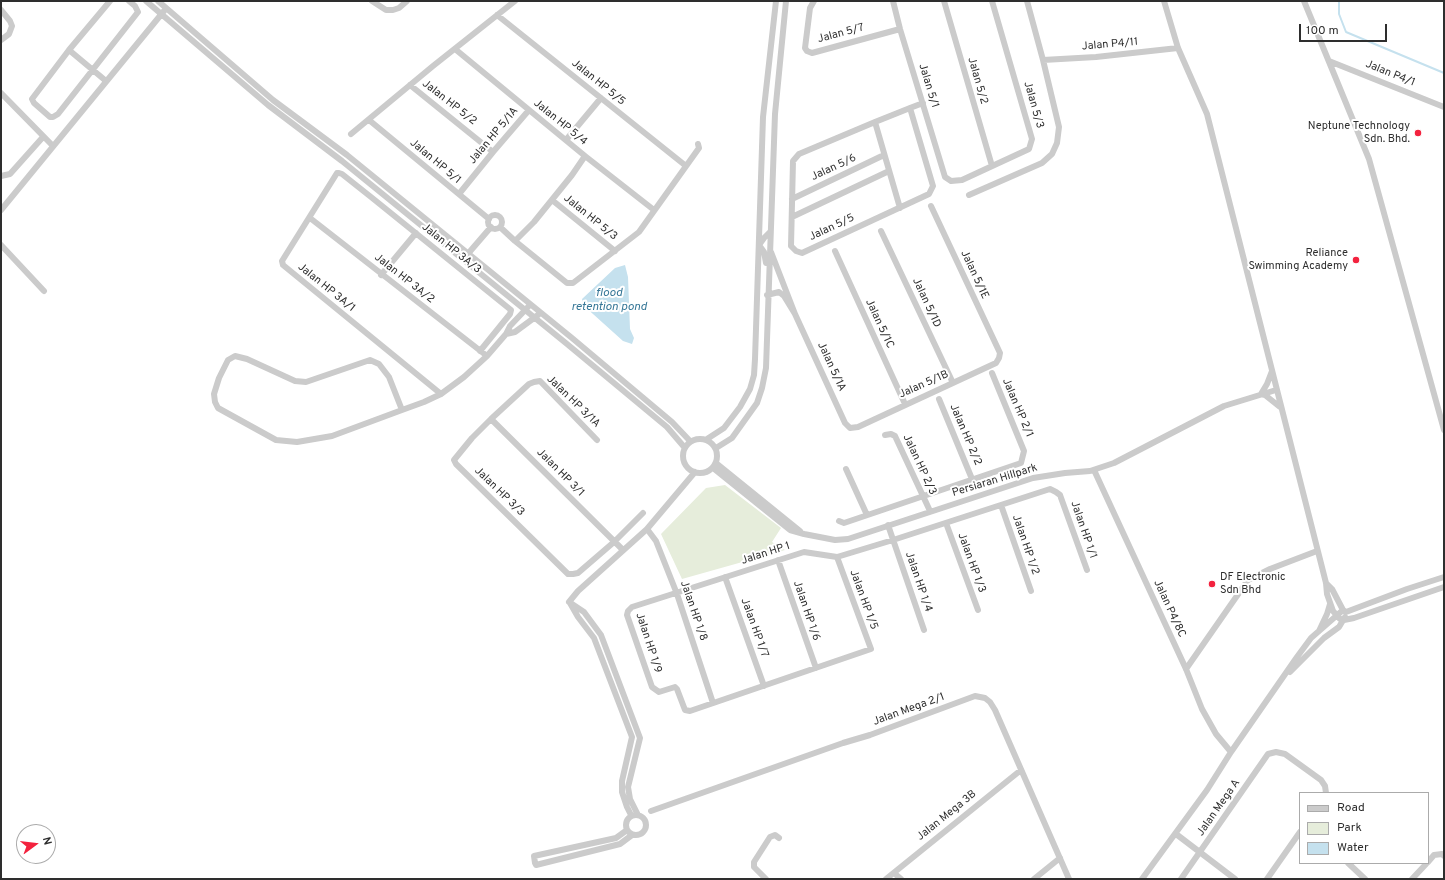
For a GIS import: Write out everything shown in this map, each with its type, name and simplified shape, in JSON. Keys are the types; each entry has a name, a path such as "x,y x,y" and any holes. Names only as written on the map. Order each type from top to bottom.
{"street":[{"path":"110,1 69,50 32,99 34,103 50,117 53,118 58,114 138,12 135,6 129,1"},
{"path":"146,1 268,105 342,161 536,318 667,427 685,448"},
{"path":"158,1 273,100 347,155 541,312 672,422 690,441"},
{"path":"372,1 386,10 399,8 407,1"},
{"path":"351,134 515,1"},
{"path":"707,439 724,428 740,407 750,389 754,375 762,117 776,1"},
{"path":"716,448 732,438 757,403 766,368 774,114 786,1"},
{"name":"Jalan 5/7","path":"814,1 810,8 805,48 807,51 812,53 900,29"},
{"name":"Jalan 5/1","path":"894,1 900,29 945,177"},
{"name":"Jalan 5/2","path":"944,1 992,166"},
{"name":"Jalan 5/3","path":"945,177 951,181 962,180 1029,149 1032,139 992,1"},
{"path":"969,195 1042,163 1052,154 1057,143 1059,128 1027,1"},
{"path":"1164,1 1178,48 1207,114 1330,603 1337,617 1344,620 1354,618 1444,587"},
{"path":"1304,1 1368,159 1444,430"},
{"path":"1,210 166,8"},
{"path":"1,10 12,26 9,34 1,40"},
{"name":"Jalan HP 5/5","path":"497,15 686,166"},
{"name":"Jalan P4/11","path":"1043,60 1096,57 1178,48"},
{"name":"Jalan HP 5/4","path":"455,49 585,156 654,210"},
{"path":"69,50 106,81"},
{"name":"Jalan P4/1","path":"1329,61 1444,107"},
{"name":"Jalan HP 5/2","path":"410,85 493,152"},
{"path":"1,93 53,146"},
{"path":"566,140 601,98"},
{"name":"Jalan 5/5","path":"910,108 934,186 929,194 802,252 796,251 791,246 793,161 799,154 875,122 910,108 923,103"},
{"name":"Jalan HP 5/1A","path":"459,194 529,110"},
{"path":"762,117 774,114"},
{"name":"Jalan HP 5/1","path":"369,120 489,218"},
{"path":"875,122 900,208"},
{"path":"1,176 10,174 43,136"},
{"path":"500,227 515,242 567,283 573,283 639,232 699,148 698,144"},
{"path":"515,242 552,200 585,156"},
{"name":"Jalan 5/6","path":"792,199 884,156"},
{"path":"792,217 889,171"},
{"name":"Jalan HP 3A/1","path":"337,174 282,261 283,265 441,394"},
{"name":"Jalan HP 3A/3","path":"337,174 342,174 511,310 510,314 480,351"},
{"name":"Jalan HP 5/3","path":"552,200 615,251"},
{"name":"Jalan 5/1E","path":"931,206 1000,353"},
{"path":"491,227 489,224 489,218 493,215 499,216 502,222 500,227"},
{"name":"Jalan HP 3A/2","path":"310,218 381,275 487,356"},
{"path":"464,259 491,227"},
{"path":"491,227 500,227"},
{"name":"Jalan 5/1D","path":"881,231 952,383"},
{"path":"759,245 770,232"},
{"path":"381,275 416,233"},
{"path":"1,245 44,291"},
{"path":"759,245 764,252 768,283"},
{"path":"769,247 795,314"},
{"name":"Jalan 5/1C","path":"835,252 905,404"},
{"path":"768,295 779,292 784,296 795,314"},
{"path":"402,410 389,377 379,364 370,360 306,382 295,381 247,359 235,356 228,360 219,378 214,394 215,402 218,408 276,440 297,442 332,436 402,410 441,394 464,377 487,356 506,334 510,326 530,304"},
{"path":"506,334 515,332 536,318 541,312"},
{"name":"Jalan 5/1A","path":"795,314 846,423 850,428"},
{"name":"Jalan 5/1B","path":"850,428 858,427 996,363 1000,353"},
{"path":"1272,371 1261,394 1266,395 1280,407"},
{"name":"Jalan HP 2/1","path":"972,479 1021,463 1024,451 992,373"},
{"name":"Jalan HP 3/1A","path":"534,382 540,381 597,440"},
{"name":"Jalan HP 3/3","path":"534,382 529,384 491,419 454,460 456,464 568,574 578,573 614,542"},
{"name":"Persiaran Hillpark","path":"715,465 804,534 835,540 848,539 1033,478 1094,470 1114,463 1224,406 1276,390"},
{"name":"Jalan HP 2/2","path":"939,399 972,479"},
{"name":"Jalan HP 3/1","path":"491,419 623,550"},
{"name":"Jalan HP 2/3","path":"885,435 891,434 895,436 930,511"},
{"path":"697,438 707,439 716,448 718,458 715,465 705,473 694,472 686,465 683,459 685,448 690,441 697,438"},
{"path":"846,469 867,514"},
{"name":"Jalan P4/8C","path":"1094,470 1186,669 1202,709 1216,734 1231,752"},
{"path":"569,602 578,591 647,529 694,472"},
{"path":"839,521 844,523 972,479"},
{"name":"Jalan HP 1","path":"632,607 677,594 804,552 837,557 1050,489 1060,496"},
{"name":"Jalan HP 1/1","path":"1060,496 1086,570"},
{"name":"Jalan HP 1/2","path":"1001,505 1031,591"},
{"path":"614,542 642,513"},
{"name":"Jalan HP 1/3","path":"946,523 978,610"},
{"path":"888,525 894,540"},
{"name":"Jalan HP 1/8","path":"647,529 656,541 677,594 713,703"},
{"name":"Jalan HP 1/4","path":"894,540 924,630"},
{"path":"1186,669 1248,580 1270,569 1317,551"},
{"name":"Jalan HP 1/5","path":"816,668 870,649 837,557"},
{"name":"Jalan HP 1/6","path":"778,560 816,668"},
{"name":"Jalan HP 1/7","path":"725,577 764,686"},
{"path":"1142,879 1207,790 1231,752 1297,657 1318,632 1345,611 1444,577"},
{"path":"1281,680 1324,638 1339,627 1344,620 1345,611 1326,583"},
{"path":"569,602 584,612 601,635 640,738 628,787 630,799 638,815 646,822 645,828 641,834 635,835 629,832 625,824 628,817 631,815 638,815"},
{"path":"569,602 594,638 632,737 622,781 622,792 626,807 631,815"},
{"path":"1318,632 1327,614 1330,603"},
{"name":"Jalan HP 1/9","path":"632,607 628,611 627,616 652,687 659,692 675,687 685,710 690,711 713,703"},
{"path":"713,703 816,668"},
{"path":"615,692 620,690 620,684"},
{"name":"Jalan Mega 2/1","path":"651,811 706,793 975,696 985,698 990,702 1069,879"},
{"name":"Jalan Mega A","path":"1181,879 1268,754 1276,752 1285,754 1321,780 1325,786 1326,792"},
{"name":"Jalan Mega 3B","path":"886,879 1021,770"},
{"path":"629,832 620,844 536,865 535,863 534,856 616,838 629,832"},
{"path":"1267,879 1299,833"},
{"path":"1176,834 1234,879"},
{"path":"766,879 757,872 754,867 754,862 770,837 775,835 779,838"},
{"path":"1429,860 1434,855 1442,854 1444,856"},
{"path":"1034,879 1060,858"},
{"path":"1349,864 1366,879"},
{"path":"1412,879 1425,864"},
{"path":"894,873 901,879"}],"green space":[{"path":"725,485 781,528 772,542 785,550 682,579 661,534 706,488"}],"water":[{"name":"flood retention pond","path":"625,265 628,277 630,329 634,338 632,344 623,341 583,305 582,299 615,268"}],"waterway":[{"path":"1339,1 1339,14 1346,32 1444,73"}],"place":[{"name":"Neptune Technology Sdn. Bhd.","path":"1418,133"},
{"name":"Reliance Swimming Academy","path":"1356,260"},
{"name":"DF Electronic Sdn Bhd","path":"1212,584"}]}
